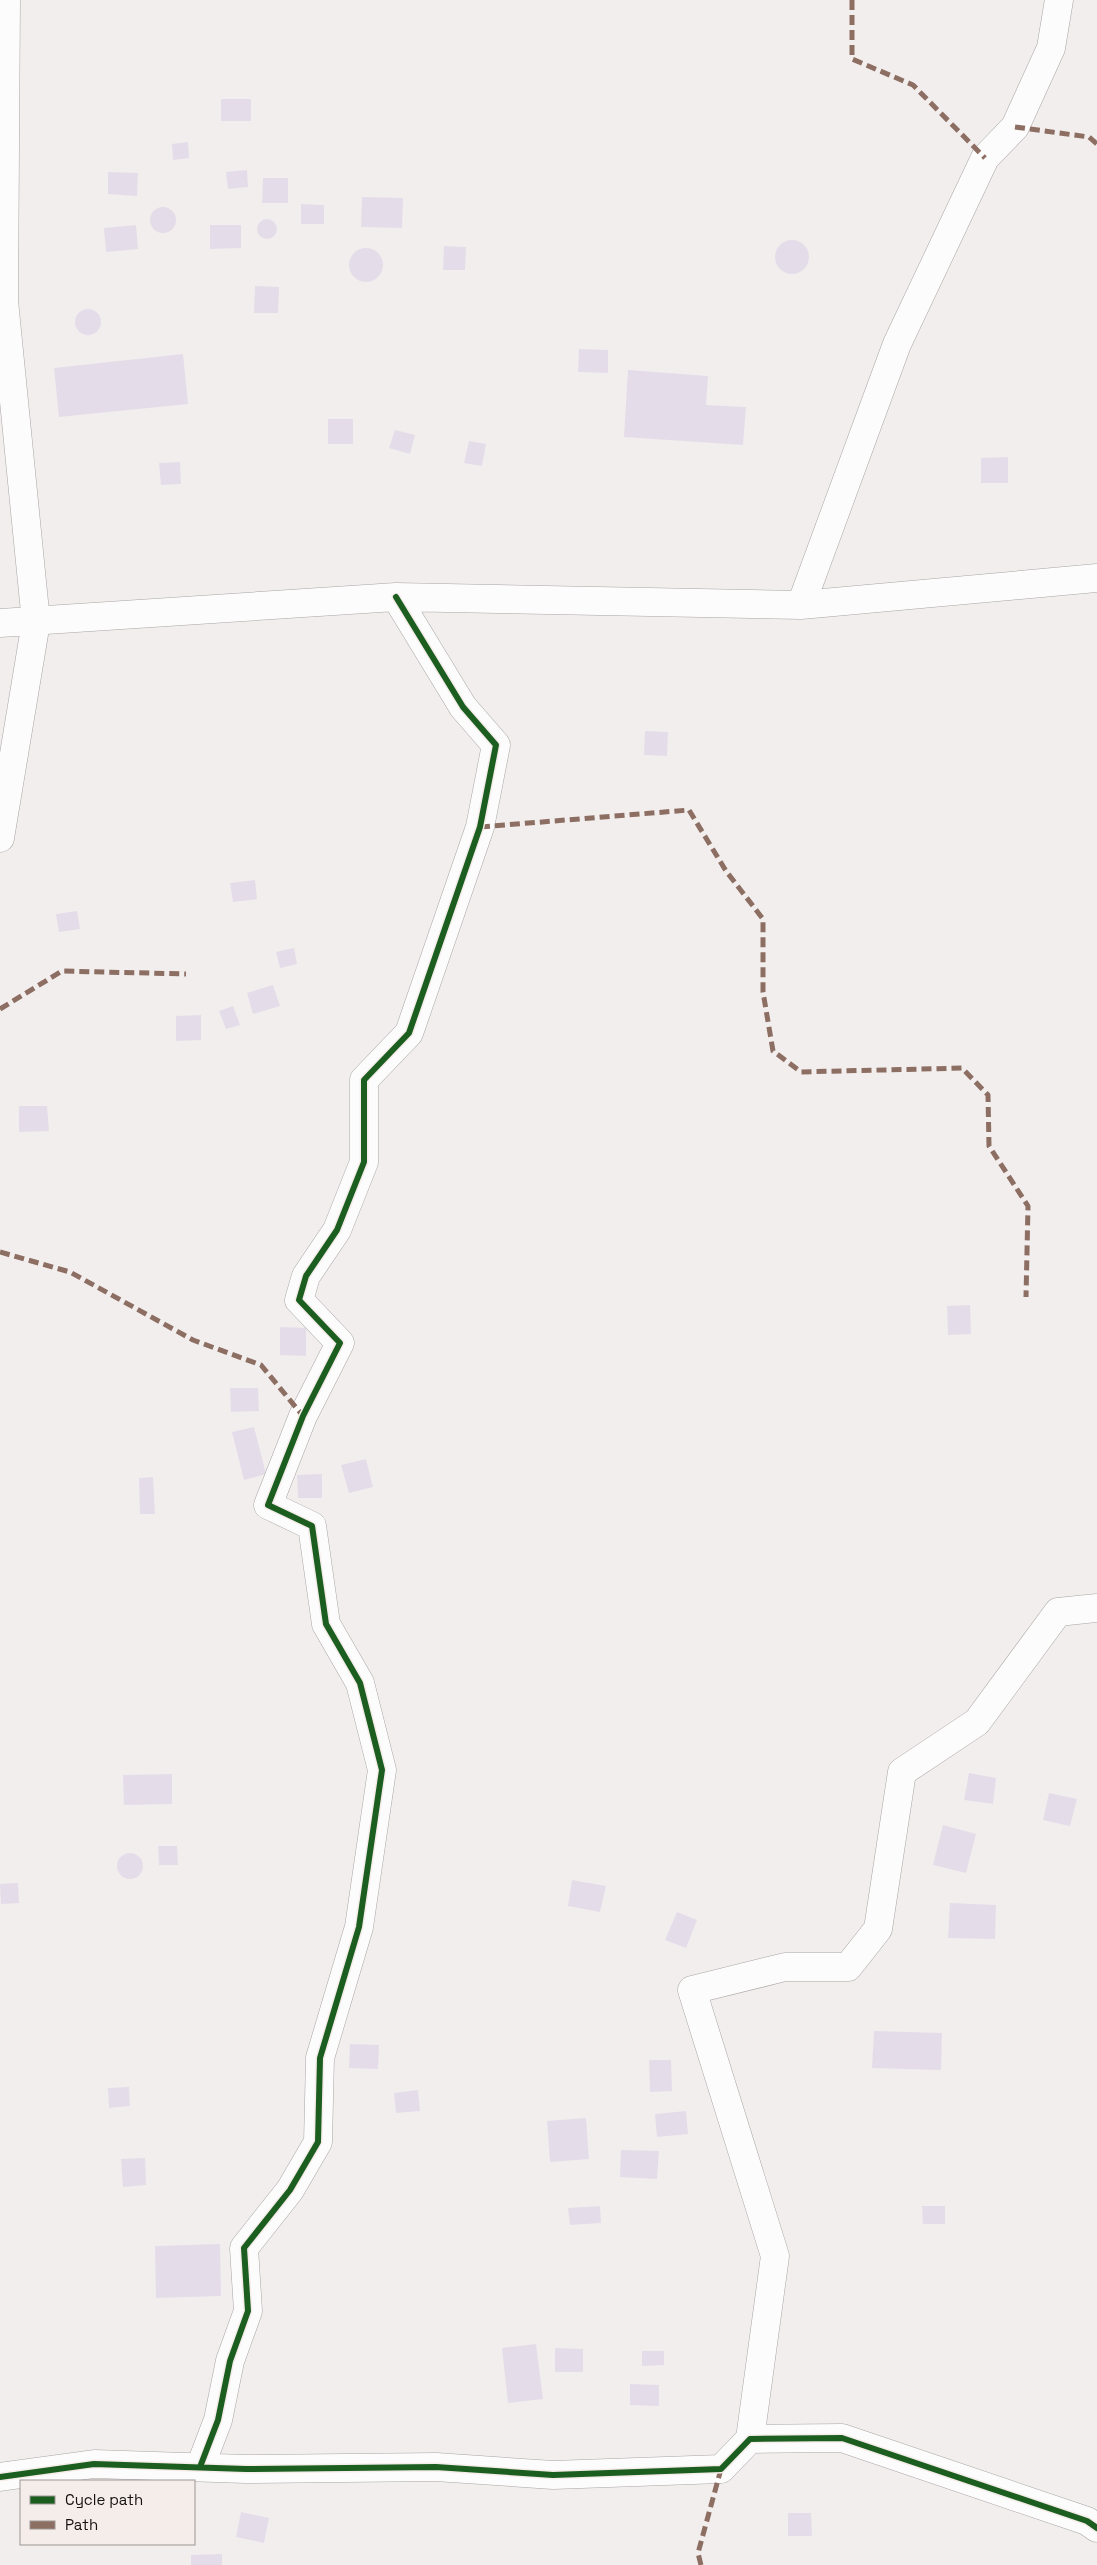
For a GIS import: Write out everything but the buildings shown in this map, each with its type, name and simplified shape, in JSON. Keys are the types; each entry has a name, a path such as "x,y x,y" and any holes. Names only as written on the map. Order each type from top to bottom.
{"street":[{"path":"0,838 36,622 4,301 6,0"},
{"path":"801,605 897,344 985,158 1015,128 1051,48 1059,0"},
{"path":"0,623 396,597 801,605 1097,578"},
{"path":"200,2467 218,2420 230,2361 248,2311 244,2248 290,2190 318,2142 320,2058 359,1927 382,1770 360,1683 326,1624 312,1526 268,1504 303,1416 340,1343 299,1300 306,1276 337,1230 364,1162 364,1080 409,1033 480,827 496,745 463,707 396,597"},
{"path":"0,2477 94,2464 200,2467 436,2467 552,2475 721,2468 750,2439 775,2256 692,1990 785,1967 848,1967 878,1929 902,1772 977,1722 1058,1612 1097,1608"},
{"path":"750,2439 842,2438 1087,2521 1097,2528"}],"marked path":[{"path":"852,0 852,59 913,85 985,158"},
{"path":"1015,127 1089,137 1097,144"},
{"path":"480,827 689,810 726,871 763,919 763,992 773,1051 801,1072 962,1068 988,1095 989,1146 1028,1206 1026,1297"},
{"path":"0,1009 62,971 186,974"},
{"path":"0,1252 70,1272 193,1340 261,1365 303,1416"},
{"path":"701,2565 698,2553 721,2469"}],"cycle path":[{"path":"200,2467 218,2420 230,2361 248,2311 244,2248 290,2190 318,2142 320,2058 359,1927 382,1770 360,1683 326,1624 312,1526 268,1505 303,1416 340,1343 299,1300 306,1276 337,1230 364,1162 364,1080 409,1033 480,827 496,745 463,707 396,597"},
{"path":"0,2477 94,2464 246,2469 436,2467 553,2475 721,2469 750,2439 842,2438 1087,2521 1097,2528"}]}
